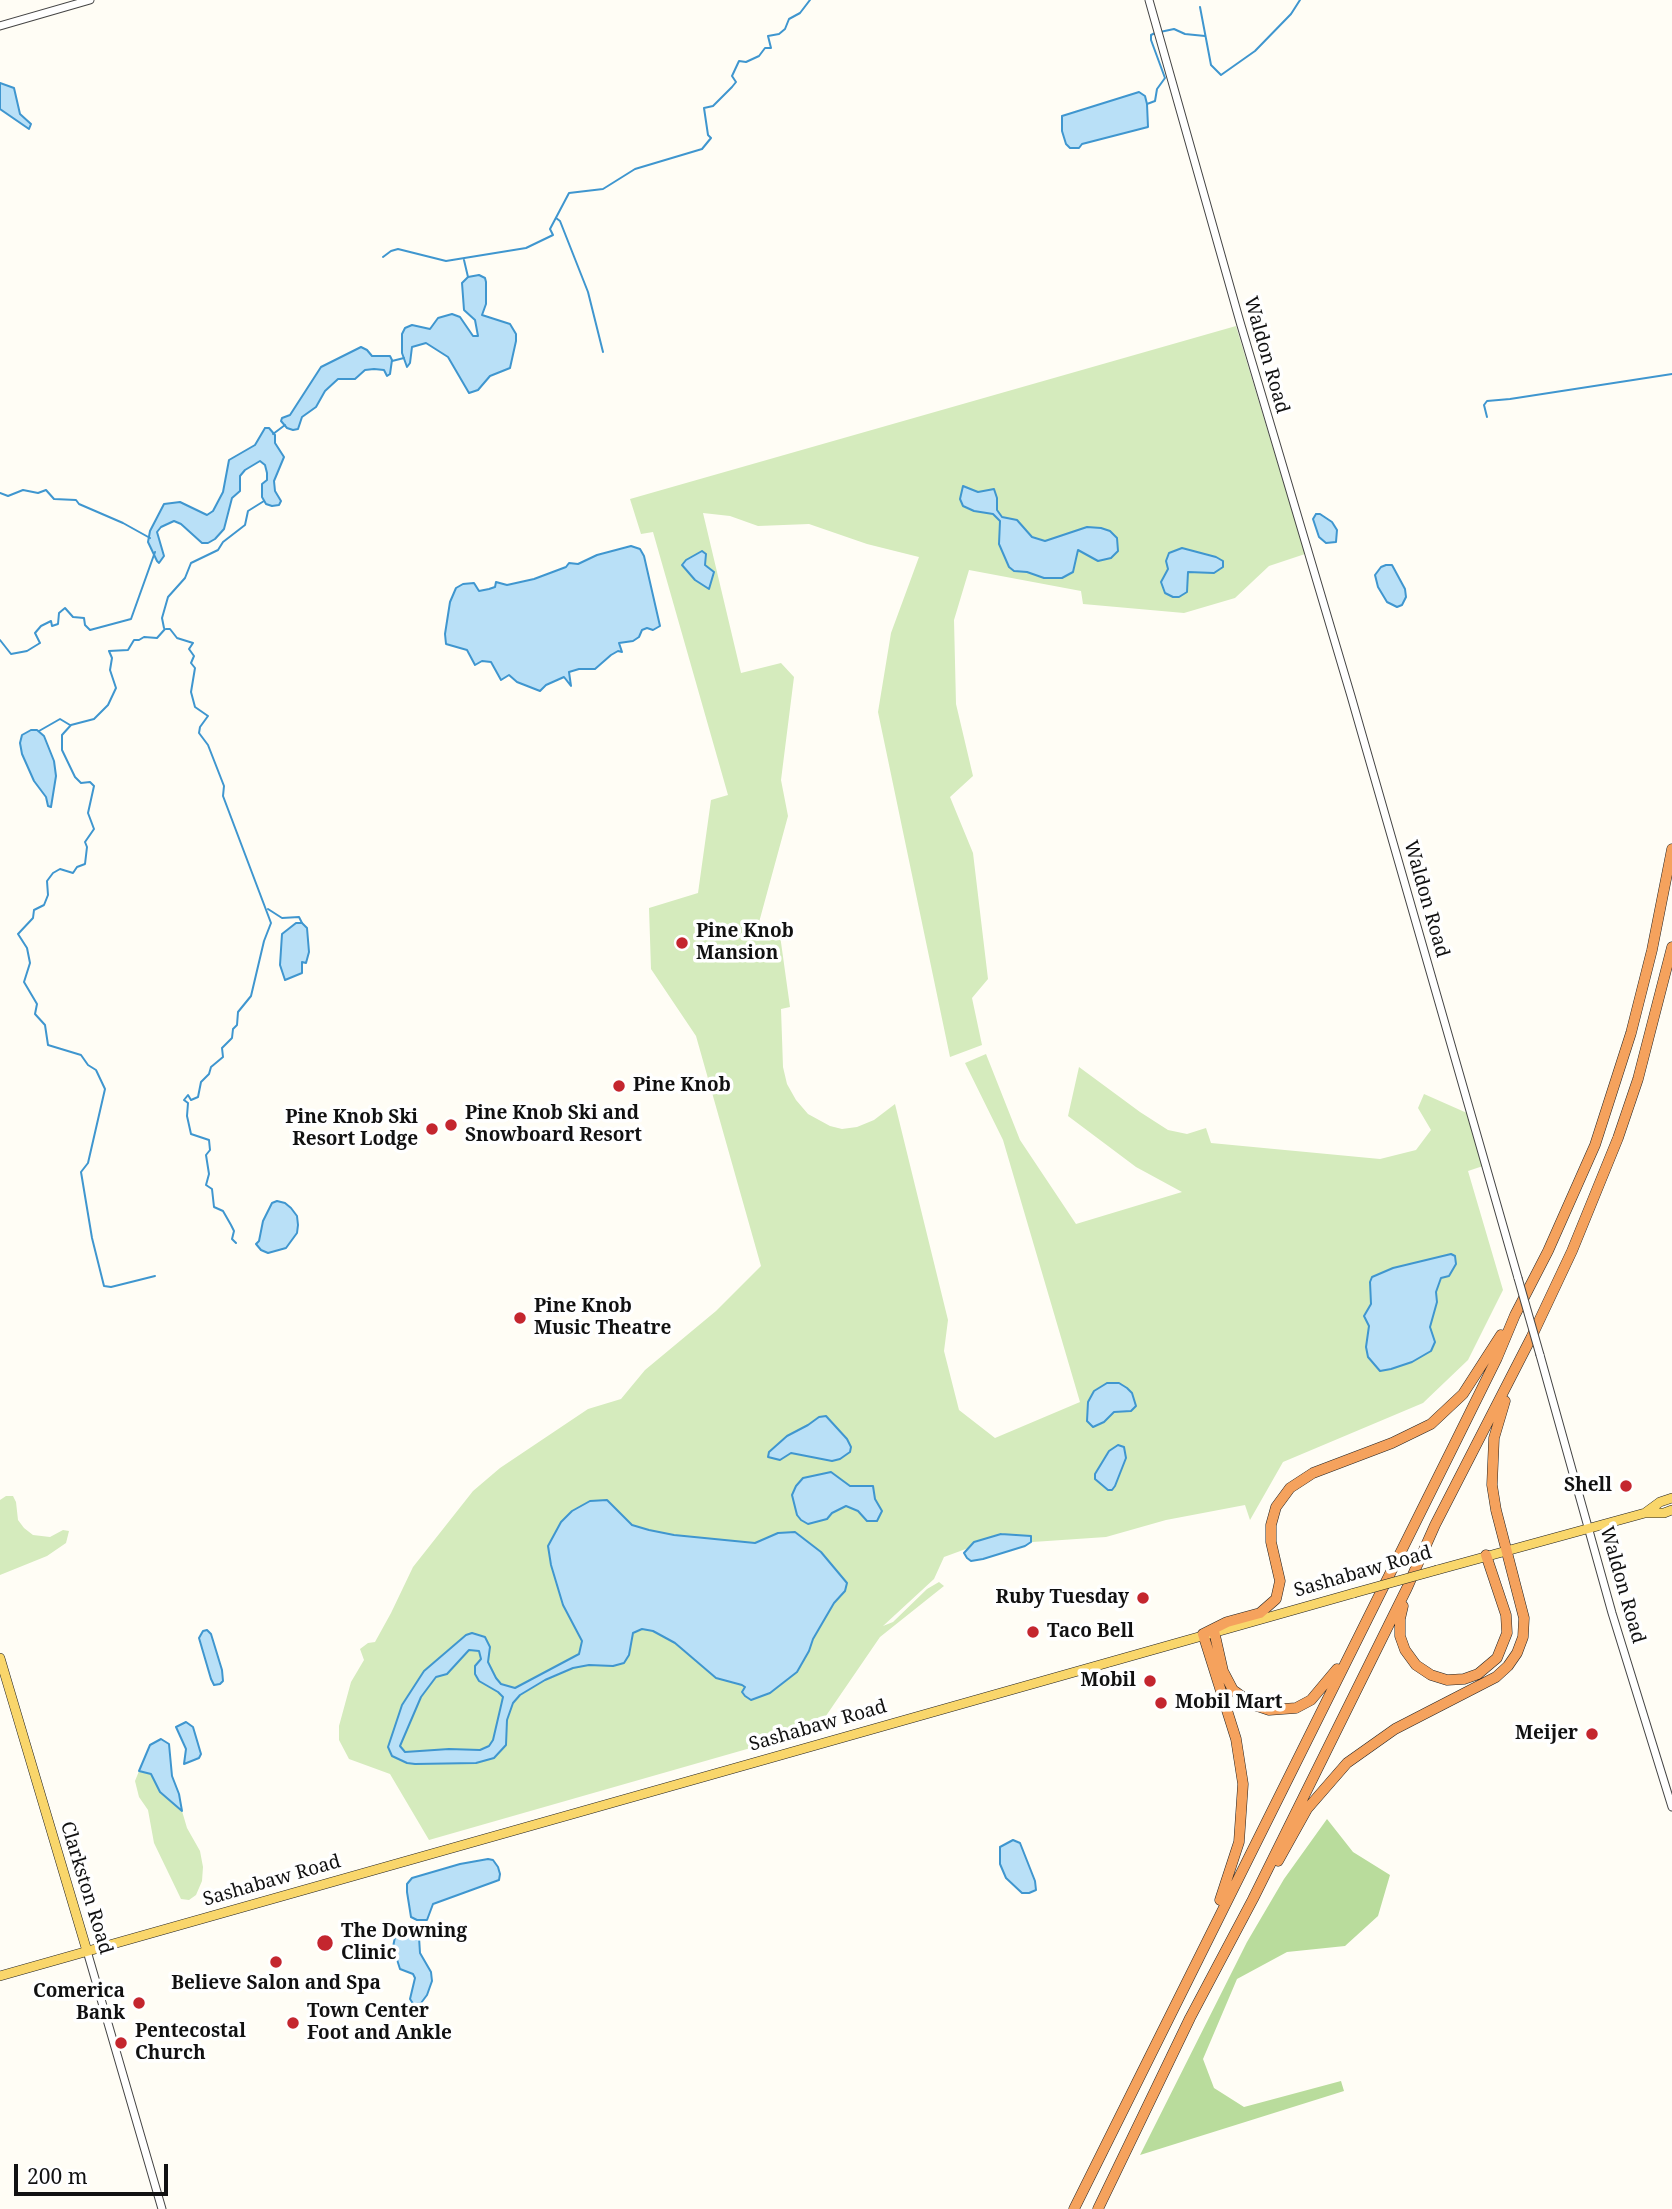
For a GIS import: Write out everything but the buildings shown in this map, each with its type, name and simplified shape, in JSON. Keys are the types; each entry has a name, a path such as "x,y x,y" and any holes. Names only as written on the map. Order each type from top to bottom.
{"highway":[{"path":"1074,2209 1548,1251 1608,1108 1642,993 1672,849"},
{"path":"1253,1899 1307,1810 1347,1763 1388,1733 1496,1677 1513,1660 1523,1637 1524,1618 1493,1498 1494,1438 1508,1393 1587,1218 1618,1138 1650,1039 1672,947"},
{"path":"1196,1959 1235,1858 1243,1804 1236,1739 1203,1634 1227,1622 1261,1613 1269,1608 1276,1598 1280,1581 1271,1542 1271,1525 1276,1507 1290,1488 1309,1474 1405,1437 1437,1419 1475,1378 1515,1315"},
{"path":"1098,2209 1190,2018 1253,1899 1407,1588 1440,1515 1528,1345"},
{"path":"1407,1588 1399,1627 1409,1658 1422,1671 1439,1678 1455,1680 1478,1674 1497,1658 1507,1633 1506,1615 1486,1555"},
{"path":"1214,1632 1223,1671 1233,1690 1254,1705 1269,1710 1296,1708 1311,1700 1353,1646"}],"main road":[{"name":"Sashabaw Road","path":"1645,1513 1660,1502 1672,1498"},
{"name":"Sashabaw Road","path":"0,1976 1486,1555 1645,1513 1672,1510"},
{"name":"Clarkston Road","path":"0,1658 87,1951"}],"street":[{"path":"0,26 90,0"},
{"name":"Waldon Road","path":"1149,0 1589,1529 1672,1807"},
{"name":"Clarkston Road","path":"87,1951 162,2209"}],"green space":[{"path":"1236,326 1305,554 1269,566 1235,598 1184,613 1083,604 1081,591 969,570 954,620 956,704 973,776 950,797 973,853 988,979 972,998 982,1045 950,1057 878,712 891,633 919,557 867,544 809,524 758,526 730,516 703,513 741,673 781,663 794,677 781,780 788,816 758,926 779,928 790,1007 781,1009 783,1067 787,1084 796,1100 808,1114 830,1126 842,1129 857,1127 874,1120 895,1104 948,1320 944,1351 959,1410 995,1438 1080,1402 1003,1140 965,1063 986,1054 1020,1140 1076,1224 1182,1192 1136,1167 1068,1116 1079,1067 1168,1130 1187,1134 1206,1128 1211,1143 1380,1159 1416,1150 1431,1130 1418,1108 1424,1094 1467,1113 1483,1166 1468,1171 1503,1290 1468,1360 1423,1403 1283,1462 1250,1520 1245,1505 1166,1520 1106,1537 974,1546 944,1557 934,1579 883,1626 893,1622 927,1589 939,1582 944,1586 880,1637 817,1729 429,1840 390,1774 349,1759 339,1740 339,1726 351,1682 364,1660 360,1649 375,1642 413,1567 473,1491 500,1468 588,1409 621,1399 645,1370 716,1311 761,1266 696,1036 651,969 649,908 698,893 711,800 728,795 653,532 641,534 630,499"},
{"path":"13,1496 18,1520 33,1535 50,1537 63,1530 69,1531 66,1543 47,1556 0,1575 0,1500"},
{"path":"139,1771 151,1774 160,1792 182,1811 187,1828 200,1851 202,1881 196,1895 189,1900 181,1899 154,1843 148,1810 139,1797 135,1781"},
{"path":"1327,1819 1353,1852 1390,1875 1378,1916 1345,1946 1287,1952 1237,1979 1203,2059 1214,2088 1244,2107 1341,2081 1344,2091 1140,2155 1247,1942 1284,1879"}],"water":[{"path":"0,83 14,88 20,114 31,124 29,129 0,109"},
{"path":"1139,92 1145,96 1148,127 1082,144 1079,148 1070,148 1066,144 1062,131 1062,116"},
{"path":"479,275 485,278 486,282 486,304 482,315 510,324 516,334 516,341 510,368 490,376 478,390 469,393 448,357 426,343 412,347 407,367 402,353 402,334 405,328 412,325 430,329 438,318 452,314 460,317 473,336 478,336 475,320 464,310 462,283 468,277"},
{"path":"361,347 372,356 390,356 390,374 387,376 384,370 374,369 365,370 355,379 338,379 325,391 316,407 302,417 298,429 287,428 281,421 282,418 290,415 321,367"},
{"path":"265,428 269,428 275,435 275,443 284,457 274,481 275,491 281,501 279,505 266,504 262,497 262,484 267,480 267,473 265,465 260,461 240,476 240,491 232,498 224,529 215,539 202,543 174,521 161,527 157,532 164,556 159,563 148,542 150,531 164,504 180,502 207,515 213,511 223,492 229,460 255,445"},
{"path":"963,486 978,492 994,489 997,510 1002,517 1017,520 1032,537 1045,541 1087,527 1101,528 1110,531 1117,538 1118,551 1111,558 1098,561 1078,550 1073,572 1062,578 1044,578 1014,571 1009,567 999,544 1000,521 993,514 963,506 960,499"},
{"path":"1316,514 1332,522 1337,530 1336,542 1326,543 1319,537 1313,519"},
{"path":"631,546 640,549 644,556 660,626 653,630 642,630 639,637 633,641 619,643 622,652 611,655 595,669 569,672 571,686 564,677 546,685 540,691 517,682 509,675 501,680 491,662 482,661 475,665 467,650 446,644 450,602 456,588 463,584 474,583 479,591 495,587 496,582 507,585 534,579 566,567 569,563 578,564 597,555"},
{"path":"1182,548 1216,557 1223,561 1223,567 1214,573 1188,572 1187,592 1173,597 1165,593 1161,582 1168,569 1166,561 1169,553"},
{"path":"702,551 706,554 705,565 714,572 709,589 695,580 682,565"},
{"path":"1386,565 1392,565 1405,589 1406,597 1402,605 1397,607 1387,602 1378,587 1375,575"},
{"path":"37,730 44,736 54,761 56,776 51,807 34,781 22,754 22,735"},
{"path":"296,923 302,923 307,928 309,952 306,963 302,962 302,973 285,980 280,965 282,934"},
{"path":"272,1203 285,1203 297,1216 297,1233 286,1248 268,1253 256,1244 263,1221"},
{"path":"1451,1254 1455,1256 1456,1264 1449,1276 1441,1278 1436,1292 1437,1302 1430,1327 1435,1342 1431,1351 1412,1362 1380,1371 1368,1357 1366,1347 1369,1326 1364,1316 1371,1304 1372,1277 1393,1268"},
{"path":"1107,1383 1119,1383 1127,1388 1132,1393 1136,1406 1131,1411 1114,1412 1104,1422 1093,1427 1087,1421 1088,1402 1094,1391"},
{"path":"826,1416 847,1439 850,1452 832,1461 791,1453 780,1460 768,1457 769,1452 787,1436 819,1417"},
{"path":"1118,1445 1124,1447 1126,1458 1115,1486 1108,1490 1095,1479 1095,1474 1109,1451"},
{"path":"831,1472 850,1486 873,1486 875,1499 882,1511 877,1521 867,1521 858,1511 846,1506 832,1513 827,1519 808,1524 801,1520 792,1495 796,1486 803,1478"},
{"path":"607,1500 632,1525 674,1535 755,1543 778,1533 795,1532 821,1552 847,1583 845,1591 834,1603 797,1672 770,1693 751,1700 742,1692 745,1687 742,1685 716,1678 675,1643 653,1631 642,1629 633,1633 629,1655 624,1663 573,1668 520,1695 513,1703 507,1720 506,1745 494,1758 476,1763 415,1764 392,1756 388,1747 402,1705 424,1671 466,1635 472,1633 485,1637 490,1647 488,1662 496,1678 501,1684 515,1688 579,1654 582,1641 563,1605 548,1546 561,1522 572,1511 590,1501","holes":["469,1650 479,1651 481,1659 475,1666 475,1674 479,1681 503,1697 493,1740 489,1746 480,1750 405,1752 400,1746 421,1697 436,1677 447,1674"]},
{"path":"1001,1534 1031,1536 1031,1542 983,1559 971,1561 967,1558 964,1553 974,1542"},
{"path":"207,1630 211,1634 222,1670 223,1681 220,1684 214,1685 211,1679 199,1638 203,1631"},
{"path":"186,1722 193,1727 201,1754 199,1758 184,1764 186,1749 176,1727"},
{"path":"161,1739 169,1744 172,1776 182,1811 160,1792 151,1774 139,1771 150,1745"},
{"path":"1013,1840 1020,1843 1035,1881 1036,1890 1029,1893 1022,1893 1006,1878 1000,1864 1000,1847"},
{"path":"493,1860 498,1867 499,1880 433,1904 427,1920 411,1917 407,1884 412,1878"},
{"path":"402,1931 416,1932 420,1953 431,1972 432,1981 427,1995 421,2003 414,2005 410,1999 415,1978 413,1974 400,1969 393,1947 395,1937"}],"waterway":[{"path":"383,257 398,249 446,261 526,248 553,235 550,229 569,193 603,189 635,169 702,149 711,138 708,135 704,108 713,106 736,82 732,76 739,61 746,62 759,56 765,48 771,48 768,36 779,34 785,29 789,19 800,13 810,0"},
{"path":"1200,7 1211,65 1221,75 1255,51 1291,14 1300,0"},
{"path":"1160,32 1174,29 1185,34 1205,36"},
{"path":"1147,104 1155,101 1157,89 1165,78 1151,40 1151,35 1155,33"},
{"path":"556,218 560,221 588,292 603,352"},
{"path":"464,260 468,277"},
{"path":"392,361 404,358"},
{"path":"1487,417 1484,405 1487,401 1672,374"},
{"path":"273,434 285,425"},
{"path":"0,493 8,496 23,490 38,493 46,490 54,499 76,500 79,504 150,538"},
{"path":"164,628 162,618 168,597 185,578 191,563 218,550 223,542 245,525 248,511 264,501"},
{"path":"0,640 11,654 27,651 40,643 35,633 41,626 51,621 52,626 58,624 59,613 65,608 73,617 84,618 85,625 90,630 131,619 155,552"},
{"path":"155,1276 111,1287 104,1286 92,1238 81,1172 88,1163 105,1089 96,1070 88,1065 81,1055 48,1045 45,1025 35,1014 37,1004 24,982 30,963 27,948 18,934 33,918 34,910 44,905 48,895 47,881 53,873 60,869 73,873 77,867 85,864 85,842 94,829 88,813 94,786 90,782 81,783 75,777 62,750 62,735 71,725 94,719 108,705 116,688 110,670 112,658 109,651 128,650 134,640 144,637 157,638 165,629"},
{"path":"166,629 170,629 177,638 193,643 189,649 194,656 191,663 195,668 191,692 195,707 208,716 199,733 208,745 224,786 223,796 271,923 251,996 238,1012 232,1038 222,1048 223,1057 211,1067 209,1074 201,1082 198,1097 191,1100 188,1095 184,1100 188,1103 187,1116 191,1134 209,1140 210,1150 206,1155 209,1174 206,1185 212,1189 214,1207 223,1211 231,1225 234,1231 232,1239 236,1243"},
{"path":"39,731 60,719 70,725"},
{"path":"268,909 282,918 299,917 302,923"}],"place":[{"name":"Pine Knob Mansion","path":"682,943"},
{"name":"Pine Knob","path":"619,1086"},
{"name":"Pine Knob Ski and Snowboard Resort","path":"451,1125"},
{"name":"Pine Knob Ski Resort Lodge","path":"432,1129"},
{"name":"Pine Knob Music Theatre","path":"520,1318"},
{"name":"Shell","path":"1626,1486"},
{"name":"Ruby Tuesday","path":"1143,1598"},
{"name":"Taco Bell","path":"1033,1632"},
{"name":"Mobil","path":"1150,1681"},
{"name":"Mobil Mart","path":"1161,1703"},
{"name":"Meijer","path":"1592,1734"},
{"name":"The Downing Clinic","path":"325,1943"},
{"name":"Believe Salon and Spa","path":"276,1962"},
{"name":"Comerica Bank","path":"139,2003"},
{"name":"Town Center Foot and Ankle","path":"293,2023"},
{"name":"Pentecostal Church","path":"121,2043"}]}
